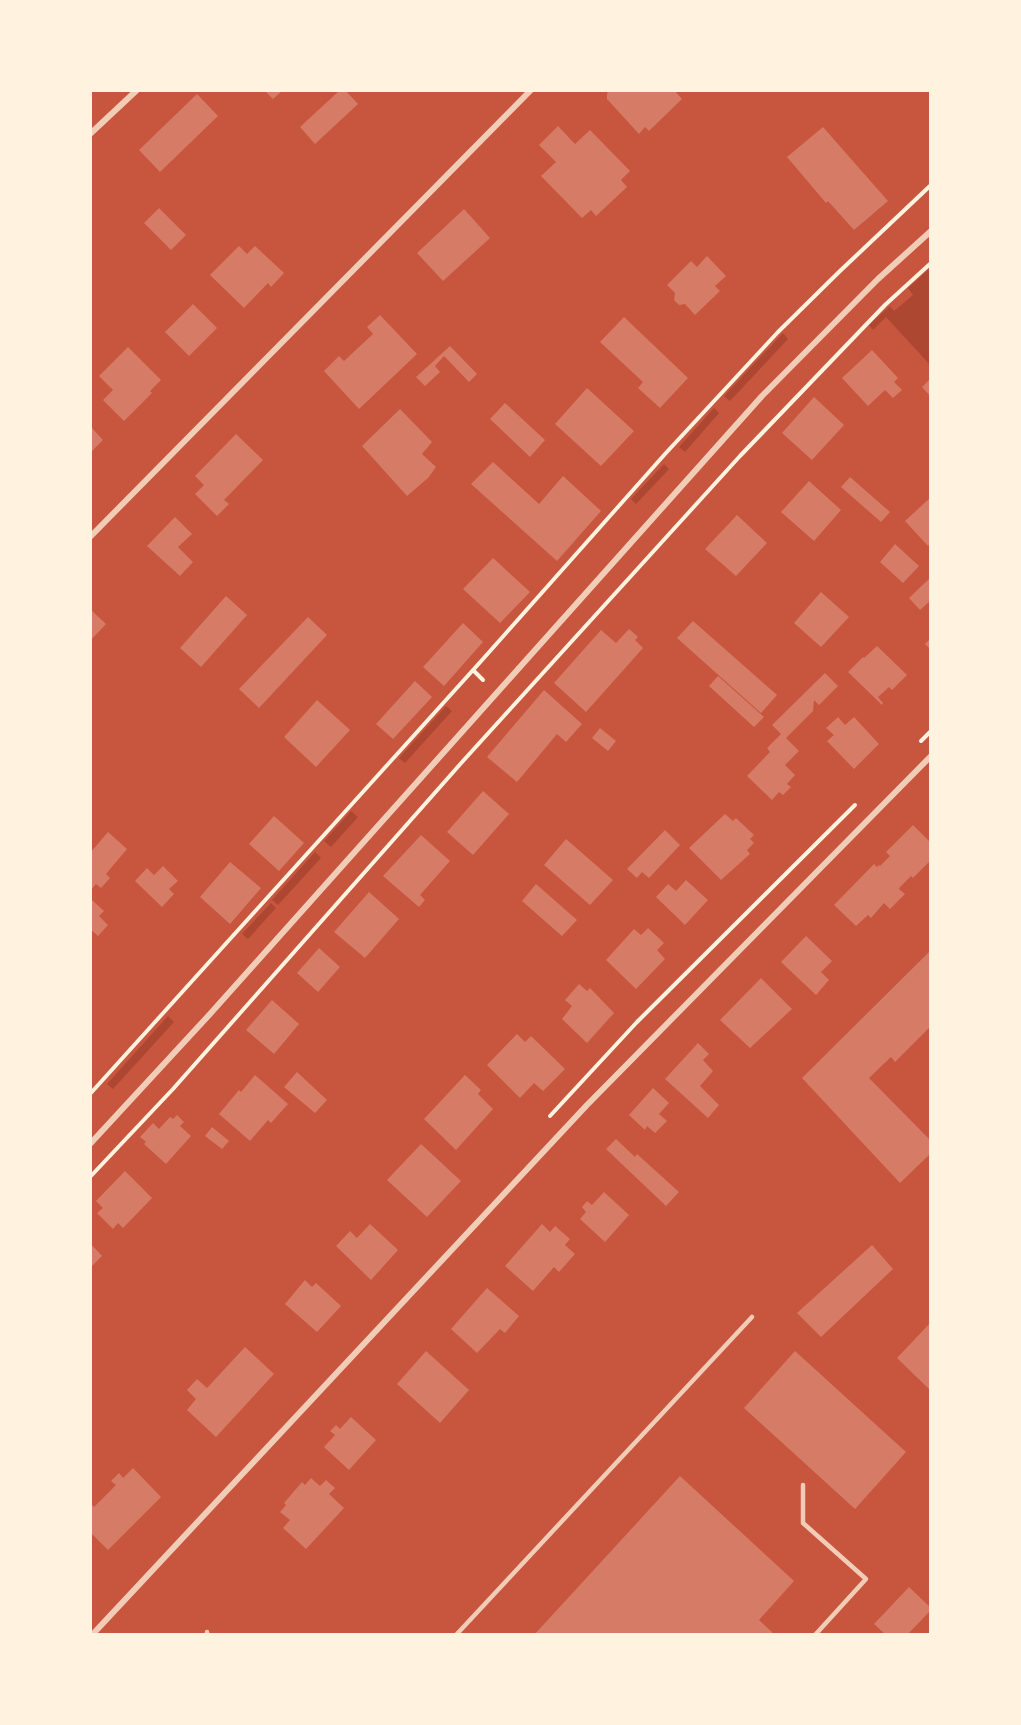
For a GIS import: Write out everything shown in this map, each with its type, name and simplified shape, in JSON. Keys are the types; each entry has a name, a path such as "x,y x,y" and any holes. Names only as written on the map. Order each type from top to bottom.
{"street":[{"path":"90,134 137,90"},
{"path":"90,537 531,90"},
{"path":"90,1144 210,1014 762,396 878,279 931,231"},
{"path":"92,1635 586,1105 931,756"}],"lane":[{"path":"456,1635 752,1317"},
{"path":"803,1485 803,1523 866,1579 815,1635"}],"path":[{"path":"90,1095 665,454 778,332 931,185"},
{"path":"90,1177 173,1089 462,761 740,456 885,305 931,263"},
{"path":"473,670 483,680"}],"shaded area":[{"path":"928,270 931,273 931,366 886,317 873,330 869,325 890,306 894,311 913,295 908,288"},
{"path":"783,333 788,339 730,401 724,396"},
{"path":"714,408 719,413 685,452 679,447"},
{"path":"664,464 669,469 636,504 631,499"},
{"path":"446,706 452,711 405,763 399,758"},
{"path":"351,811 358,817 331,847 324,841"},
{"path":"315,852 321,858 278,905 272,900"},
{"path":"271,903 276,908 248,939 242,934"},
{"path":"168,1016 174,1022 113,1089 107,1084"}],"building":[{"path":"264,90 283,90 273,99"},
{"path":"340,90 345,90 358,104 315,144 300,127"},
{"path":"611,90 674,90 682,99 649,131 645,127 639,134 607,99 607,93"},
{"path":"197,94 218,116 160,172 139,150"},
{"path":"558,126 575,144 590,130 630,171 621,180 627,187 596,216 591,210 582,218 541,176 556,162 539,145"},
{"path":"823,127 888,201 854,230 828,201 826,203 787,157"},
{"path":"159,208 186,235 171,250 144,223"},
{"path":"464,209 490,238 443,281 417,253"},
{"path":"239,246 247,254 255,246 284,273 271,287 268,283 244,308 210,275"},
{"path":"707,256 726,276 715,286 720,291 695,315 685,304 679,305 674,300 675,293 667,285 691,261 697,267"},
{"path":"193,304 217,328 189,356 165,332"},
{"path":"380,315 417,354 359,409 324,371 339,356 344,361 373,334 367,327"},
{"path":"624,317 688,378 660,408 638,388 643,382 600,342"},
{"path":"450,346 477,374 469,382 444,356 435,366 440,372 425,386 416,377"},
{"path":"128,347 161,380 150,391 152,393 124,421 103,400 113,390 99,376"},
{"path":"872,350 898,378 894,382 902,390 893,398 885,390 868,406 842,378"},
{"path":"931,378 931,397 922,387"},
{"path":"587,388 634,431 601,466 555,424"},
{"path":"814,397 844,425 812,460 782,433"},
{"path":"505,403 545,440 530,457 490,419"},
{"path":"400,409 432,442 422,454 436,467 428,478 407,496 362,446"},
{"path":"92,428 103,440 90,453 90,430"},
{"path":"236,434 263,460 224,500 229,504 217,516 195,494 204,485 195,476"},
{"path":"493,462 539,504 563,476 601,511 557,561 471,484"},
{"path":"850,477 890,512 881,522 841,487"},
{"path":"809,481 841,510 814,541 781,512"},
{"path":"931,497 931,543 928,546 905,521"},
{"path":"737,515 767,543 736,576 705,549"},
{"path":"175,517 192,534 178,547 193,562 180,576 147,546"},
{"path":"895,544 919,566 903,583 880,562"},
{"path":"493,558 530,592 500,623 463,589"},
{"path":"931,577 931,602 920,610 909,598"},
{"path":"821,592 849,617 821,647 794,623"},
{"path":"226,596 247,615 201,667 180,648"},
{"path":"90,609 106,624 90,641"},
{"path":"308,617 327,635 259,708 239,689"},
{"path":"693,621 777,695 761,713 677,638"},
{"path":"463,623 483,642 444,686 423,667"},
{"path":"629,629 638,637 635,640 643,648 586,712 554,683 601,630 616,643"},
{"path":"931,638 931,650 925,644"},
{"path":"877,646 907,675 892,690 889,687 878,697 882,705 848,672"},
{"path":"825,673 838,686 819,705 814,700 813,711 786,738 799,751 785,765 795,775 787,784 791,787 783,795 779,792 772,800 747,776 770,752 767,748 781,734 772,725"},
{"path":"718,676 764,717 754,727 709,686"},
{"path":"415,681 432,697 393,739 376,724"},
{"path":"544,690 582,724 566,742 557,734 517,782 487,757"},
{"path":"317,700 350,730 316,767 284,737"},
{"path":"838,717 845,725 854,717 879,744 854,769 827,741 834,735 826,728"},
{"path":"600,728 616,741 608,751 592,738"},
{"path":"483,791 509,814 473,855 447,832"},
{"path":"725,814 733,821 736,818 754,835 750,839 754,843 747,850 750,854 721,880 689,848"},
{"path":"274,816 304,843 279,871 249,844"},
{"path":"913,825 931,843 931,860 900,887 899,889 905,894 890,909 884,903 871,918 868,915 856,926 834,905 874,864 877,867 880,866 890,856 886,852"},
{"path":"665,830 680,845 649,878 642,872 637,878 627,869"},
{"path":"108,832 127,849 106,874 110,878 101,888 96,884 90,891 90,853"},
{"path":"421,835 450,861 420,895 425,900 419,907 383,876"},
{"path":"566,839 613,880 590,905 544,865"},
{"path":"230,862 261,888 230,924 200,897"},
{"path":"163,866 178,881 169,889 174,894 162,907 135,881 147,868 154,875"},
{"path":"686,880 708,900 685,925 656,897 668,884 676,891"},
{"path":"536,884 577,920 562,936 522,901"},
{"path":"369,892 399,919 365,958 334,932"},
{"path":"92,900 104,911 99,916 108,925 98,936 90,929"},
{"path":"648,928 664,943 657,950 665,959 636,989 606,960 634,929 641,935"},
{"path":"806,936 832,961 821,972 829,980 816,995 781,962"},
{"path":"319,948 340,967 318,992 297,973"},
{"path":"931,950 931,1026 895,1062 891,1057 869,1078 931,1141 931,1153 900,1183 802,1078"},
{"path":"761,978 792,1009 750,1048 720,1020"},
{"path":"579,984 587,991 590,988 614,1013 587,1043 562,1019 572,1006 565,1000"},
{"path":"272,1000 299,1024 274,1054 246,1030"},
{"path":"517,1034 525,1042 531,1036 565,1069 543,1091 534,1083 520,1098 487,1065"},
{"path":"698,1043 709,1054 703,1060 713,1071 700,1086 719,1105 708,1118 665,1079"},
{"path":"297,1072 327,1100 315,1113 284,1087"},
{"path":"255,1075 288,1104 271,1123 268,1120 250,1141 219,1114"},
{"path":"465,1075 481,1090 478,1094 493,1109 456,1150 424,1119"},
{"path":"653,1088 669,1103 659,1114 667,1121 655,1133 647,1126 645,1130 629,1115"},
{"path":"177,1115 184,1122 180,1126 191,1136 166,1164 144,1144 146,1142 140,1137 153,1123 159,1129 170,1117 173,1119"},
{"path":"212,1127 229,1141 222,1149 205,1136"},
{"path":"616,1139 635,1157 637,1154 679,1192 666,1206 606,1149"},
{"path":"421,1144 461,1181 427,1217 387,1180"},
{"path":"125,1171 152,1198 123,1228 118,1223 113,1229 97,1213 103,1208 96,1201"},
{"path":"604,1192 629,1215 605,1242 580,1219 586,1212 582,1207 587,1201 592,1205"},
{"path":"370,1224 398,1250 371,1280 336,1246 350,1231 357,1238"},
{"path":"542,1224 550,1232 555,1226 570,1239 565,1245 575,1254 559,1272 554,1267 533,1291 505,1266"},
{"path":"90,1243 102,1256 90,1268"},
{"path":"872,1245 893,1269 821,1337 797,1313"},
{"path":"305,1280 312,1287 316,1283 341,1306 317,1332 285,1304"},
{"path":"487,1288 519,1316 505,1333 500,1329 477,1353 451,1329"},
{"path":"931,1322 931,1391 897,1358"},
{"path":"245,1347 274,1374 216,1437 187,1410 196,1399 187,1390 197,1379 207,1388"},
{"path":"426,1351 469,1390 440,1423 397,1384"},
{"path":"795,1351 906,1452 855,1509 744,1408"},
{"path":"351,1417 376,1440 349,1470 324,1447 335,1435 330,1431 336,1425 340,1429"},
{"path":"133,1468 161,1497 108,1550 90,1532 90,1503 94,1507 116,1485 111,1481 119,1473 123,1478"},
{"path":"680,1476 794,1581 759,1620 775,1635 534,1635"},
{"path":"311,1478 320,1486 326,1480 335,1488 329,1494 344,1508 306,1549 283,1528 290,1520 280,1512 286,1505 284,1503 302,1482 305,1485"},
{"path":"909,1587 931,1610 907,1635 886,1635 874,1624"}]}
